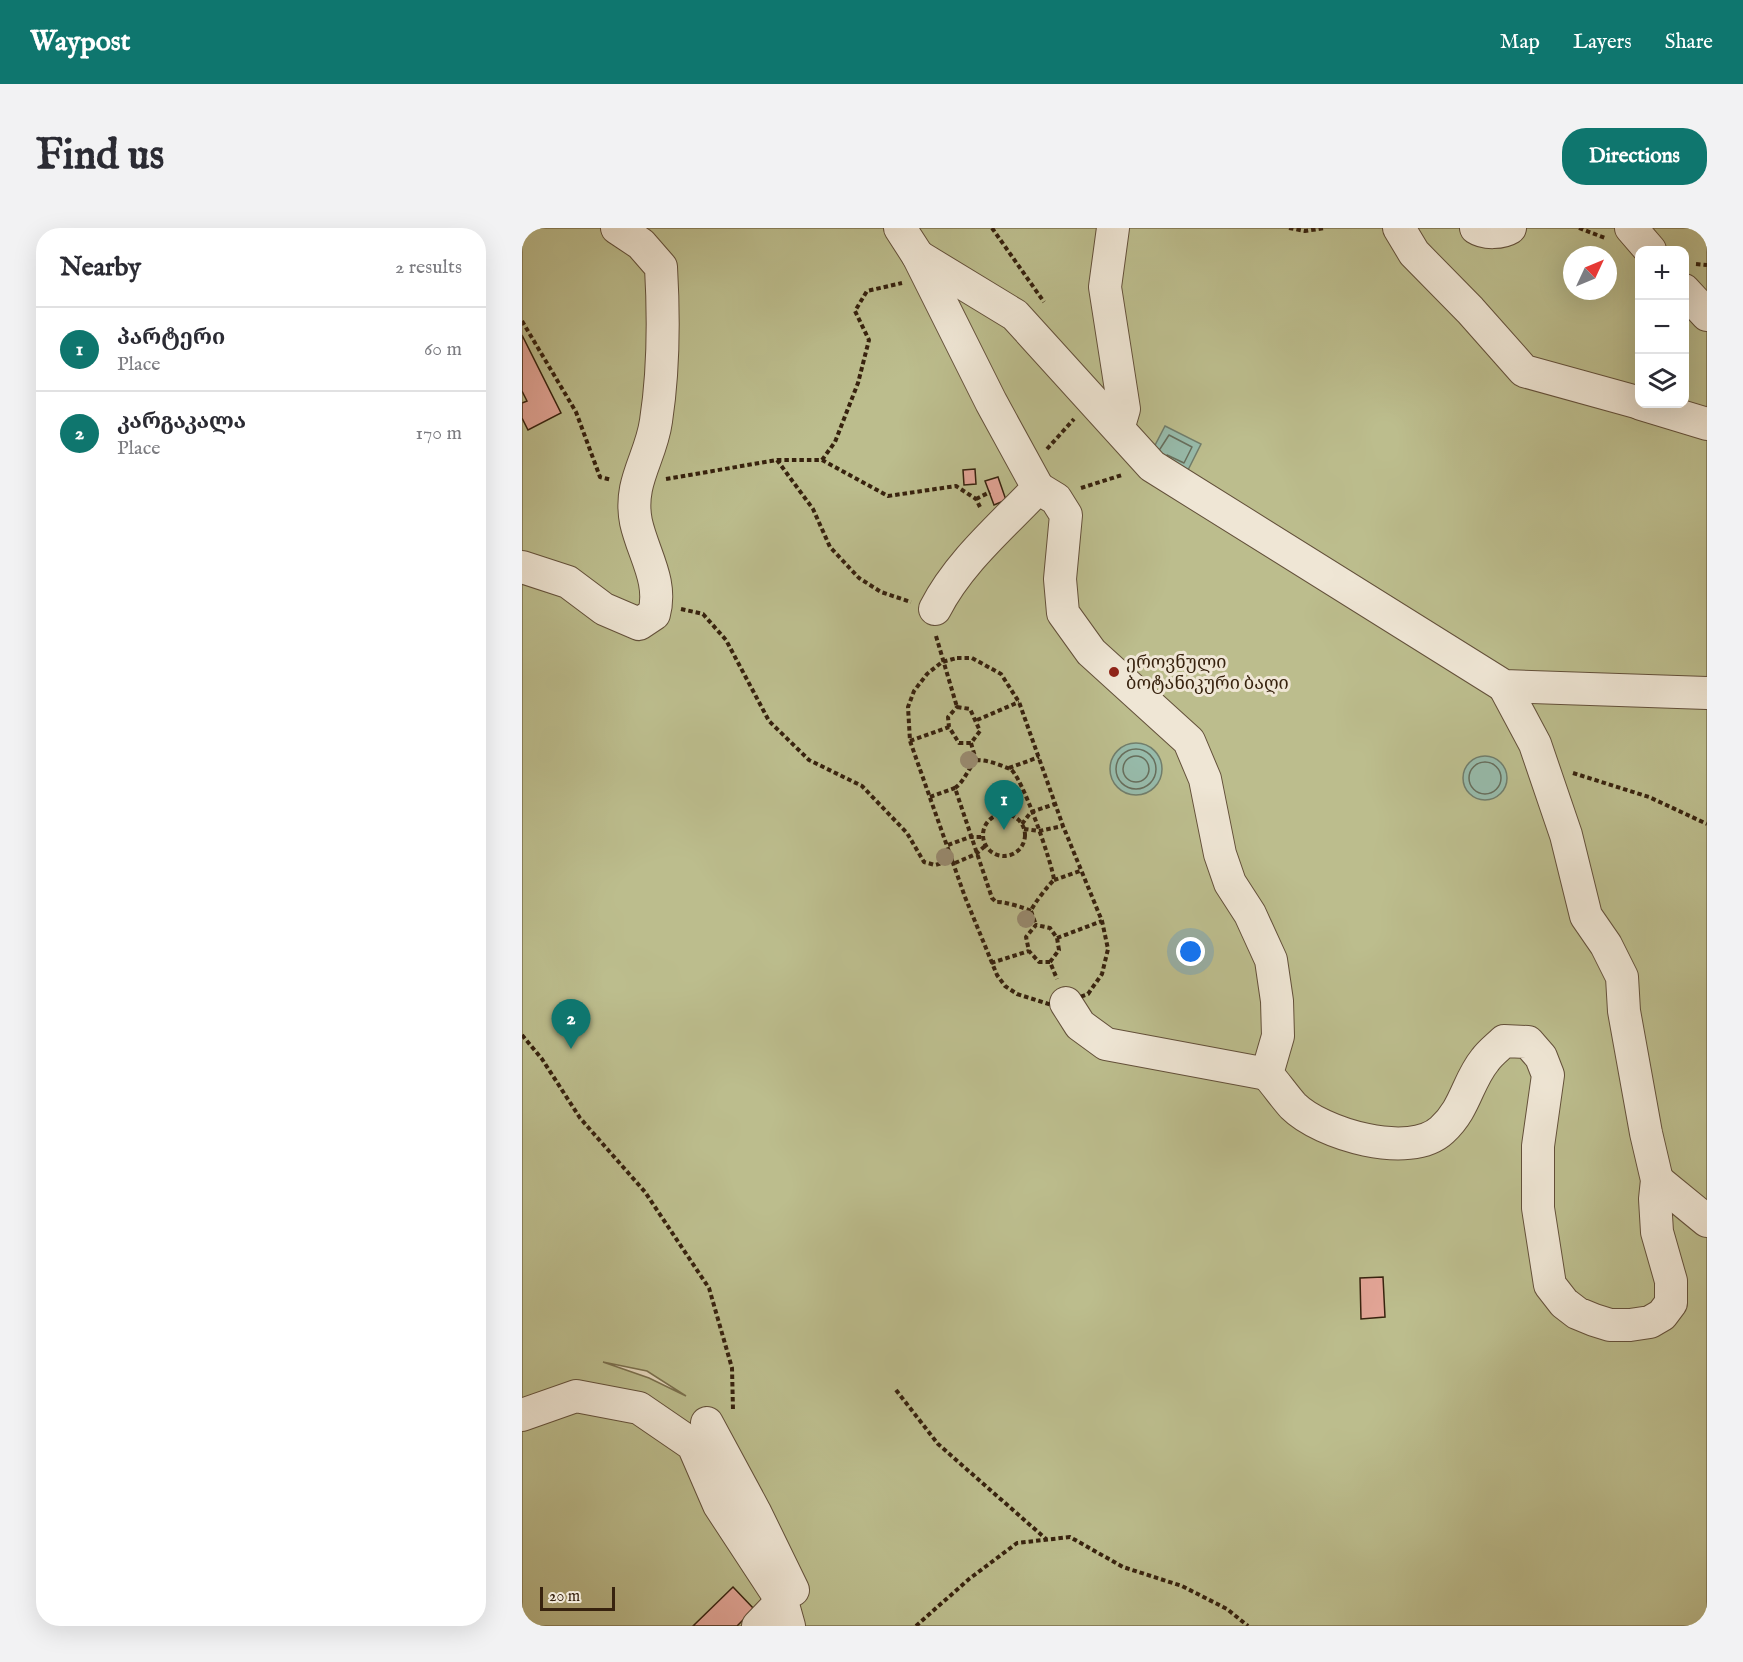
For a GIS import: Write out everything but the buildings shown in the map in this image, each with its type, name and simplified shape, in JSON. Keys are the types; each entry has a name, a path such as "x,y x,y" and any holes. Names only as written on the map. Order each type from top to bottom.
{"lane":[{"path":"522,567 568,582 604,609 639,624 654,614 658,599 647,553 636,522 634,485 656,425 664,370 661,267 641,244 617,228"},
{"path":"900,228 918,256 986,392 1041,486 1066,516 1060,579 1063,613 1091,652 1189,741 1205,779 1220,854 1230,883 1250,914 1271,960 1277,1001 1278,1036 1267,1074"},
{"path":"1113,228 1105,287 1124,409 1119,426"},
{"path":"1399,228 1414,253 1470,310 1524,371 1635,402"},
{"path":"1476,228 1480,231 1504,232 1510,228"},
{"path":"1631,228 1647,246"},
{"path":"918,256 1015,315 1104,416 1119,426 1152,466 1504,686 1535,744 1566,835 1586,916 1606,945 1622,977 1624,1011 1657,1180 1655,1199 1658,1232 1671,1281 1671,1303 1662,1316 1650,1322 1610,1325 1577,1313 1564,1303 1550,1285 1538,1208 1538,1146 1548,1075 1541,1057 1528,1042 1504,1041 1484,1061 1457,1115 1440,1132 1428,1140 1381,1142 1326,1128 1293,1106 1267,1074 1106,1044 1080,1025 1062,994"},
{"path":"1689,295 1707,315"},
{"path":"1656,408 1707,424"},
{"path":"935,609 946,589 994,534 1041,486"},
{"path":"1504,686 1707,693"},
{"path":"1657,1180 1707,1221"},
{"path":"522,1415 576,1396 639,1408 693,1445 719,1505 785,1613 758,1626"},
{"path":"707,1423 755,1512 808,1626"}],"path":[{"path":"1290,228 1305,231 1324,228"},
{"path":"822,460 835,442 858,383 869,340 855,311 867,291 914,280 918,256"},
{"path":"522,321 576,412 600,477 634,485 777,460 822,460 888,496 956,486 976,499 994,534"},
{"path":"1091,399 1041,486 1077,489 1152,466"},
{"path":"777,460 813,509 830,546 858,578 881,592 935,609 936,639 957,707"},
{"path":"976,499 990,492"},
{"path":"658,599 684,610 703,614 738,658 769,721 809,760 862,786 907,833 924,862 935,865 954,862 976,854 985,846"},
{"path":"957,658 972,658 987,664 1001,674 1019,702 1062,825 1102,921 1108,949 1102,974 1088,993 1062,994 1055,1006 1017,994 1005,986 991,963 965,897 910,741 908,708 914,691 927,674 942,662 957,658"},
{"path":"977,720 1019,702"},
{"path":"957,707 970,709 977,720 980,731 971,743"},
{"path":"957,707 948,717 949,727 959,743 971,743"},
{"path":"910,741 949,727"},
{"path":"971,743 976,760"},
{"path":"930,797 961,784 966,771 976,760 987,760 1004,769 1039,757"},
{"path":"1542,764 1648,797 1707,824"},
{"path":"1009,768 1015,774 1039,831 1054,880"},
{"path":"955,788 976,854 996,902 1003,901 1014,908 1031,911"},
{"path":"1055,804 1031,812 1023,826 1023,845 1013,855 999,856 985,846 982,837 986,824 996,815 1011,815 1023,826 1039,831 1062,825"},
{"path":"948,845 970,837 982,837"},
{"path":"1031,911 1043,898 1046,886 1054,880 1080,871"},
{"path":"1031,911 1036,926"},
{"path":"1057,938 1102,921"},
{"path":"1036,926 1050,927 1057,938 1059,950 1050,962"},
{"path":"1036,926 1026,937 1029,951 1039,962 1050,962"},
{"path":"991,963 1029,951"},
{"path":"1050,962 1062,994"},
{"path":"522,1035 542,1059 580,1118 645,1192 709,1288 732,1368 734,1420 707,1423"},
{"path":"896,1390 938,1444 1046,1540"},
{"path":"916,1626 969,1579 1017,1543 1070,1538 1123,1568 1182,1586 1227,1609 1248,1626"}],"shaded area":[{"name":"ეროვნული ბოტანიკური ბაღი","path":"522,228 1707,228 1707,1626 522,1626","holes":["603,1362 647,1371 686,1396 649,1378"]}],"water":[{"path":"1165,426 1201,444 1187,472 1151,453"},
{"path":"1131,743 1141,743 1155,750 1162,769 1155,788 1141,795 1131,795 1121,791 1114,784 1110,774 1110,764 1114,754 1121,747"},
{"path":"1485,756 1494,757 1501,762 1506,769 1506,787 1501,794 1494,799 1485,800 1476,799 1469,794 1464,787 1463,778 1464,769 1469,762 1476,757"}],"place":[{"name":"ეროვნული ბოტანიკური ბაღი","path":"1114,672"},
{"name":"პარტერი","path":"1004,830"},
{"name":"კარგაკალა","path":"571,1049"}]}
